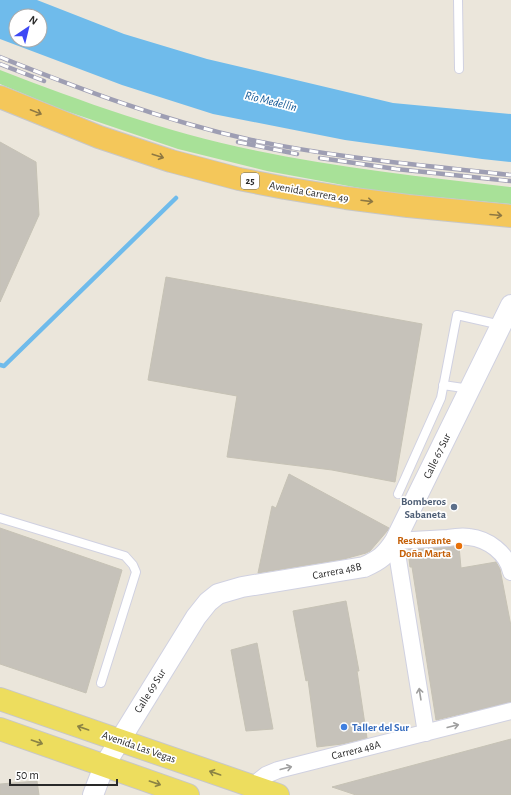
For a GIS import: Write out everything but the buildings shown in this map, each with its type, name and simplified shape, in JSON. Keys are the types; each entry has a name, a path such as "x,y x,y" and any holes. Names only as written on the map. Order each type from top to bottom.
{"highway":[{"name":"Avenida Carrera 49","path":"0,97 99,137 171,161 239,179 346,198 408,206 511,216"}],"main road":[{"name":"Avenida Las Vegas","path":"0,698 252,790 278,795"},
{"path":"0,729 188,795"}],"street":[{"name":"Calle 67 Sur","path":"395,540 511,305"},
{"path":"426,733 395,540 469,536 494,546 503,554 510,566 511,572"},
{"name":"Carrera 48B","path":"218,594 242,586 364,566 378,560 387,553 395,540"},
{"name":"Calle 69 Sur","path":"93,795 104,766 196,617 208,602 218,594"},
{"name":"Carrera 48A","path":"252,790 266,775 278,770 511,711"}],"lane":[{"path":"458,0 459,69"},
{"path":"398,494 441,398 457,315 501,325"},
{"path":"443,385 470,389"},
{"path":"0,518 125,556 133,565 136,572 101,683"}],"green space":[{"path":"0,70 125,115 221,143 349,167 511,187 511,204 381,192 267,171 178,149 60,109 0,84"}],"water":[{"name":"Río Medellín","path":"0,0 37,0 124,34 207,59 393,103 511,114 511,162 345,140 213,114 122,85 24,48 48,48 48,8 8,8 8,42 0,39"}],"waterway":[{"path":"0,365 4,366 176,198"}],"railway":[{"path":"0,57 60,81 122,103 184,123 247,139 280,146 346,156 511,175"},
{"path":"0,64 44,81"},
{"path":"238,142 297,154"},
{"path":"320,158 396,169 511,181"}],"place":[{"name":"Bomberos Sabaneta","path":"454,507"},
{"name":"Restaurante Doña Marta","path":"459,546"},
{"name":"Taller del Sur","path":"344,727"}]}
